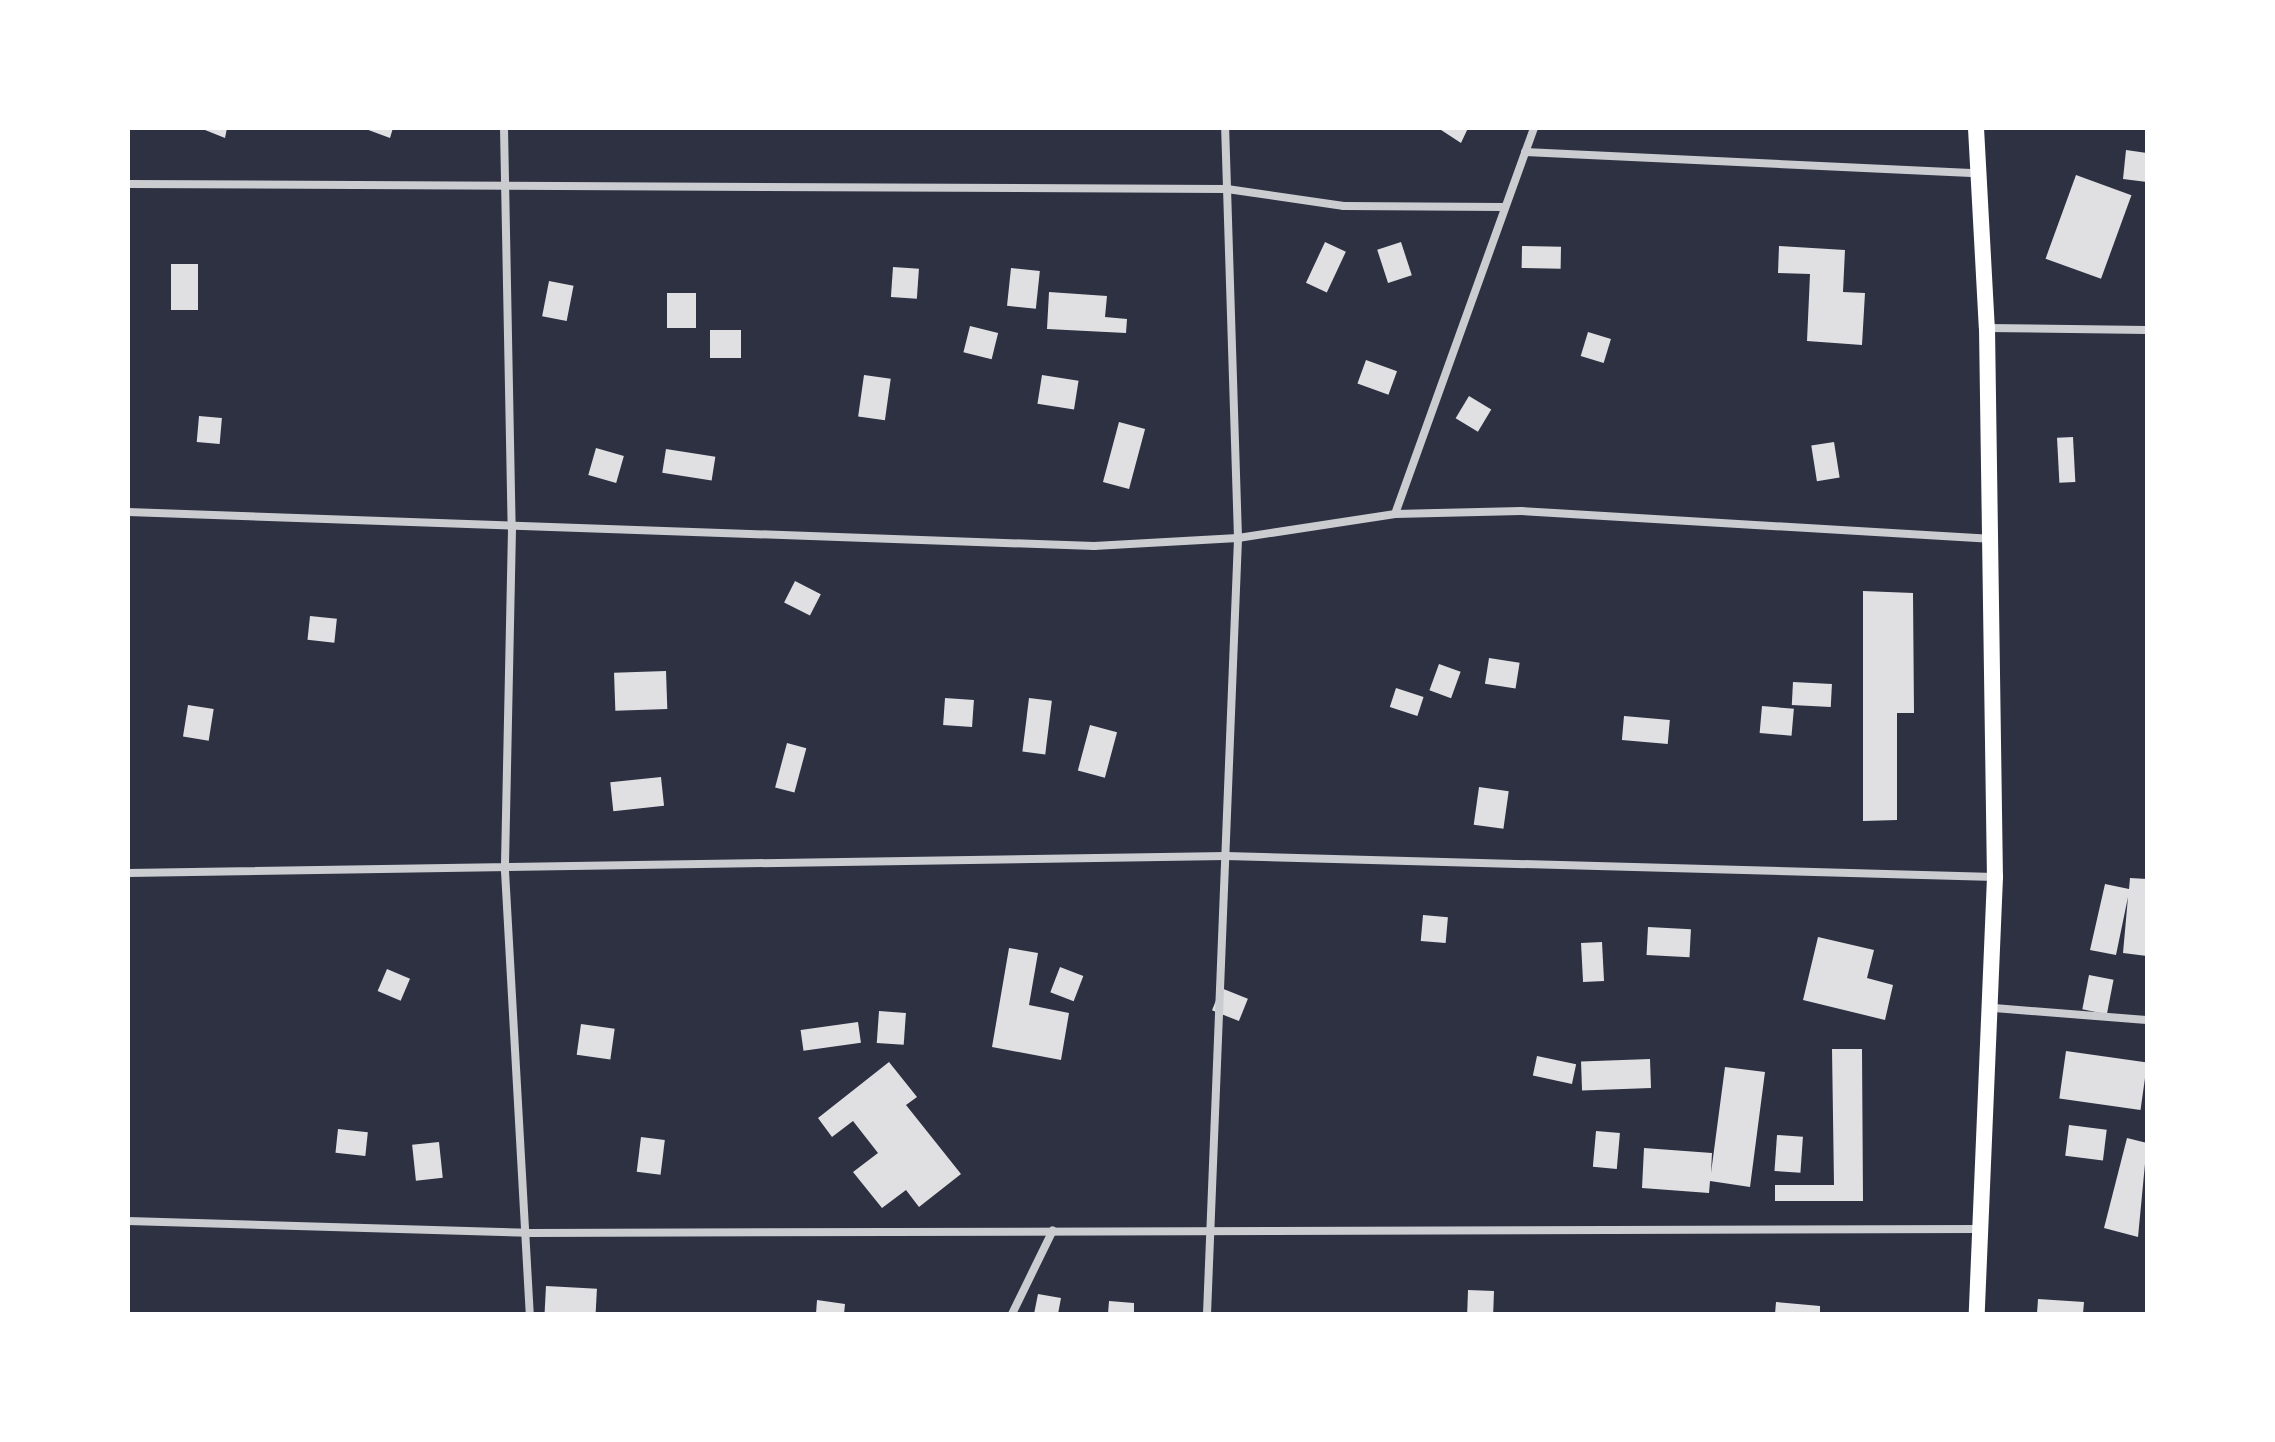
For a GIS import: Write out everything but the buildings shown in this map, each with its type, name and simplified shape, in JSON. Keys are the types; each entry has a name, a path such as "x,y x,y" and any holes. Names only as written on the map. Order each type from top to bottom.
{"main road":[{"path":"1976,128 1987,328 1995,877 1994,1008 1985,1229 1977,1314"}],"street":[{"path":"504,128 512,529 505,871 528,1233 530,1314"},
{"path":"1207,1314 1238,538 1225,128"},
{"path":"1395,514 1534,128"},
{"path":"1525,152 1977,173"},
{"path":"128,184 503,189 1227,189 1344,206 1504,207"},
{"path":"1987,328 2147,330"},
{"path":"128,512 512,529 1094,546 1238,538 1395,514 1521,511 1989,539"},
{"path":"128,873 505,871 1226,856 1995,877"},
{"path":"1994,1008 2147,1020"},
{"path":"128,1221 528,1233 1210,1227 1985,1229"},
{"path":"1012,1314 1053,1230"}]}
